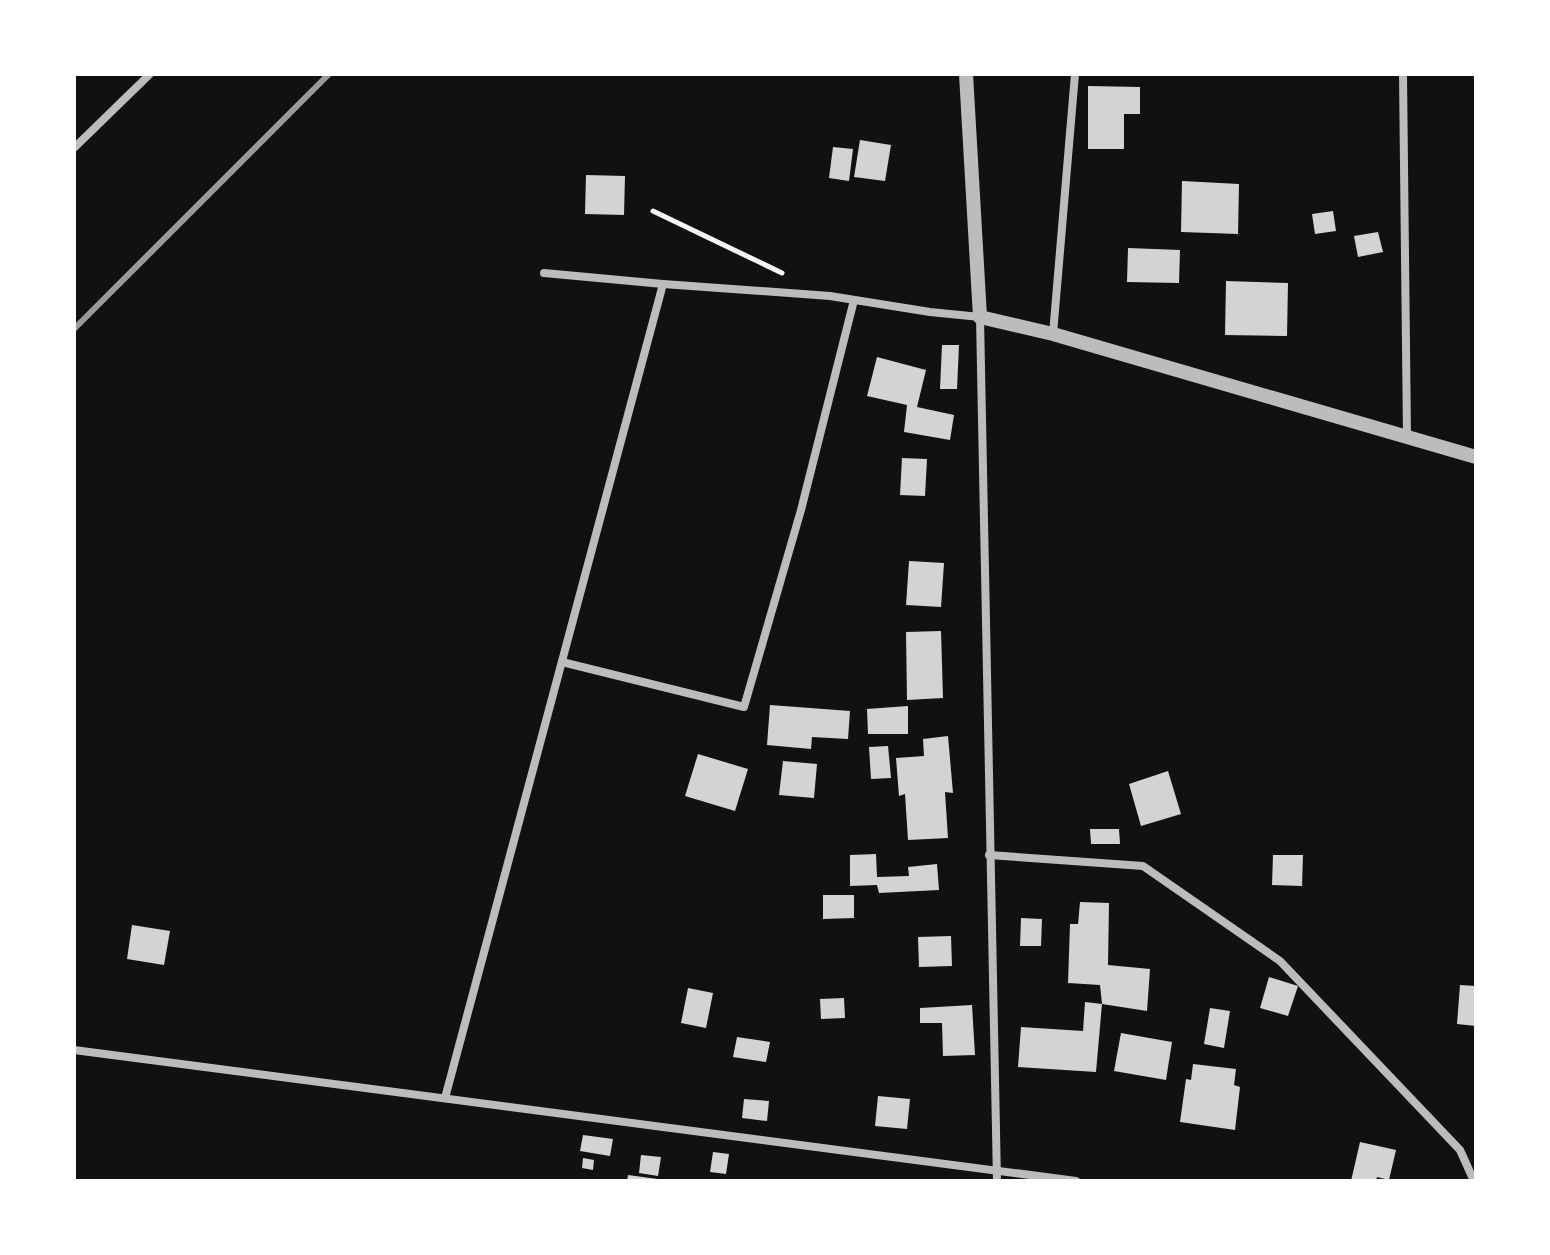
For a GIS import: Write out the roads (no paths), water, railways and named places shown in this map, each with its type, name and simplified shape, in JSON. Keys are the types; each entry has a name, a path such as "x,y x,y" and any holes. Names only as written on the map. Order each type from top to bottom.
{"street":[{"path":"74,148 150,74"},
{"path":"966,74 980,317 997,1181"},
{"path":"1053,334 1075,74"},
{"path":"1403,74 1407,438"},
{"path":"544,273 854,300 980,317 1053,334 1476,457"},
{"path":"445,1098 663,284"},
{"path":"562,662 744,707 801,510 854,300"},
{"path":"989,855 1143,866 1280,961 1460,1150 1474,1181"},
{"path":"74,1050 1076,1181"}],"railway":[{"path":"74,329 329,74"}]}
